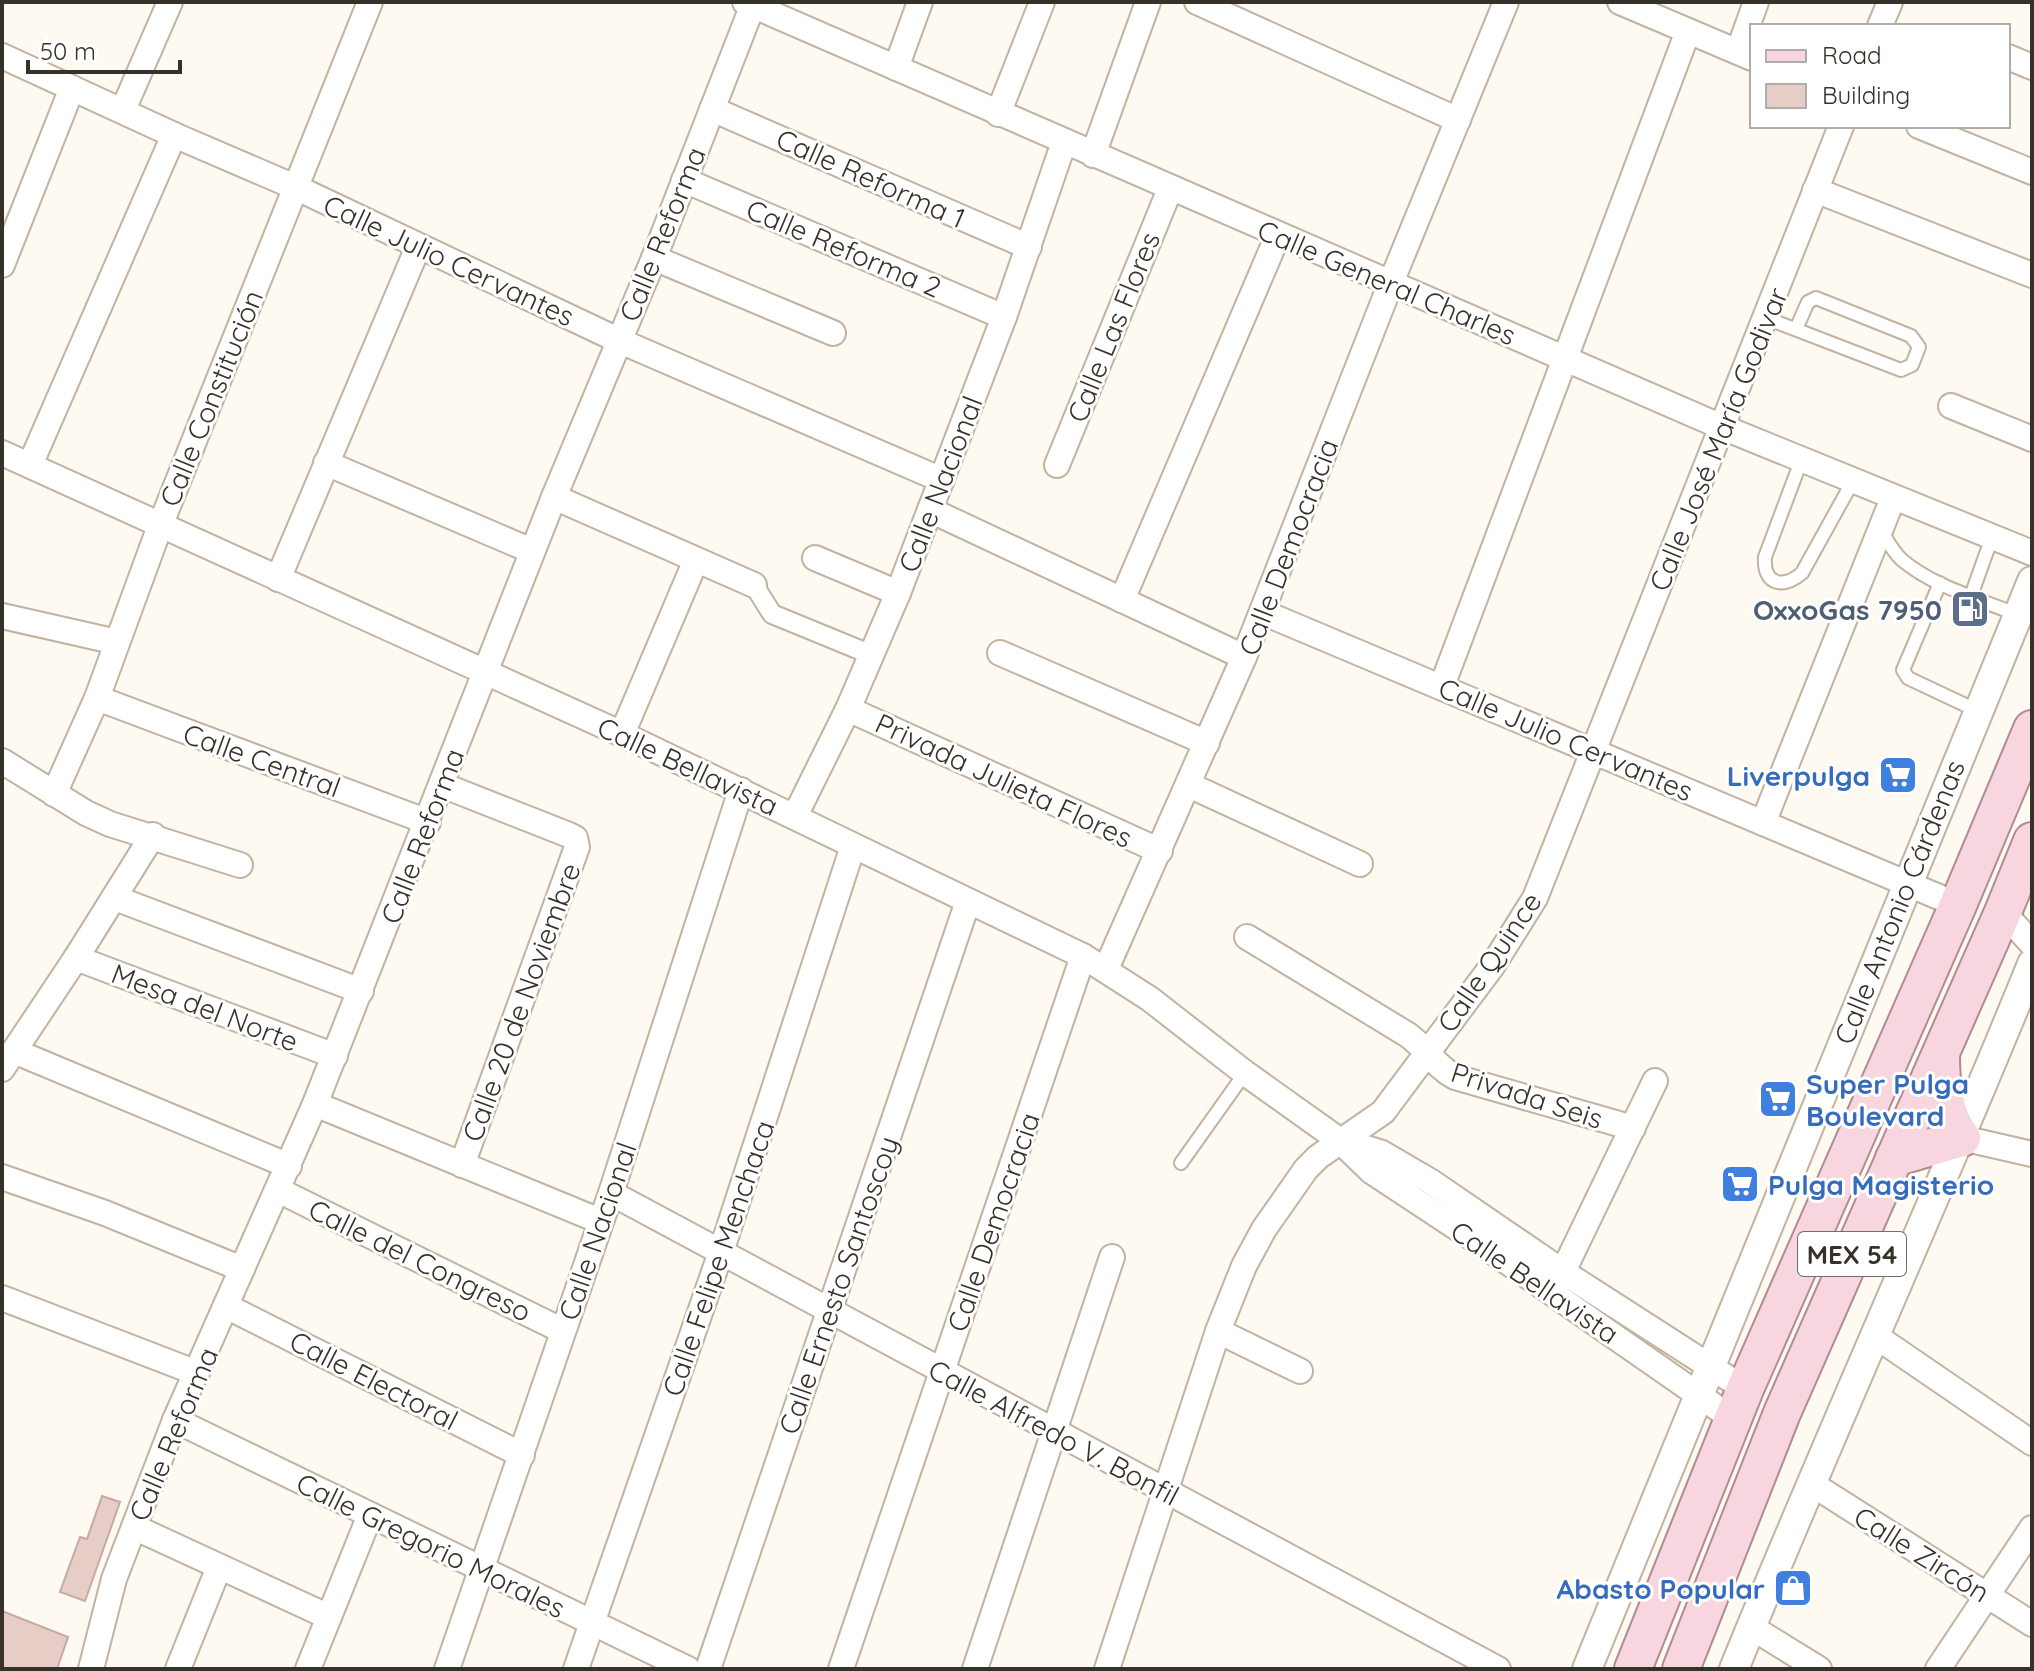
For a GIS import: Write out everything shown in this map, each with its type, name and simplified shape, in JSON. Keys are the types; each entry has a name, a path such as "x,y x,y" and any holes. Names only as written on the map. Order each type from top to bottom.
{"main road":[{"name":"MEX 54","path":"1633,1669 1739,1404 2032,729"},
{"name":"MEX 54","path":"1681,1669 1782,1413 2032,841"},
{"path":"1894,1158 1962,1138 1952,1125 1947,1107 1941,1053"}],"street":[{"path":"123,110 170,2"},
{"name":"Calle Constitución","path":"54,794 97,698 160,526 370,2"},
{"path":"896,68 920,2"},
{"path":"998,114 1042,2"},
{"path":"1093,155 1148,2"},
{"path":"1197,2 1458,120"},
{"name":"Calle Democracia","path":"1106,969 1244,657 1390,285 1506,2"},
{"path":"1751,24 1756,2"},
{"path":"1881,24 1890,2"},
{"name":"Calle General Charles","path":"750,3 1390,285 1801,461 2032,553"},
{"name":"Calle Reforma","path":"91,1669 114,1579 175,1420 335,1056 532,551 654,258 750,3"},
{"path":"1627,3 1745,55 1750,31"},
{"path":"1442,686 1688,31"},
{"name":"Calle Julio Cervantes","path":"2,56 295,187 620,341 942,480"},
{"path":"2010,58 2032,67"},
{"path":"2,265 72,88"},
{"name":"Calle Reforma 1","path":"712,109 1029,247"},
{"name":"Calle José María Godivar","path":"1593,751 1840,128"},
{"path":"1924,128 2032,172"},
{"path":"30,465 174,135"},
{"name":"Calle Nacional","path":"795,816 848,709 898,593 1004,317 1064,142"},
{"name":"Calle Reforma 2","path":"684,180 1004,317"},
{"name":"Calle Las Flores","path":"1057,465 1170,189"},
{"path":"1815,190 2032,275"},
{"path":"1122,600 1278,235"},
{"path":"278,579 418,247"},
{"path":"654,258 833,333"},
{"path":"1951,406 2032,439"},
{"name":"Calle Bellavista","path":"2,453 622,734 1083,956 1150,999 1245,1073 1339,1140 1382,1153 1430,1181 1698,1394 1739,1404"},
{"path":"326,463 532,551"},
{"path":"554,497 754,585 772,614 872,655"},
{"path":"1763,823 1893,498"},
{"path":"930,510 1244,657"},
{"path":"815,558 898,593"},
{"path":"622,734 696,560"},
{"name":"Calle Antonio Cárdenas","path":"1587,1669 2032,581"},
{"name":"Calle Julio Cervantes","path":"1262,612 1958,905"},
{"path":"2,616 117,642"},
{"path":"1000,653 1207,743"},
{"name":"Calle Central","path":"97,698 428,822"},
{"name":"Privada Julieta Flores","path":"848,709 1160,851"},
{"name":"Calle Quince","path":"1107,1669 1218,1331 1244,1266 1264,1229 1306,1169 1339,1140 1383,1112 1493,965 1535,898 1593,751"},
{"path":"3,763 110,824 153,835 240,865"},
{"name":"Calle 20 de Noviembre","path":"442,785 569,835 575,838 577,847 462,1165"},
{"path":"1189,785 1360,864"},
{"name":"Calle Nacional","path":"447,1669 611,1193 741,790"},
{"path":"153,835 8,1060 289,1166"},
{"name":"Calle Felipe Menchaca","path":"576,1669 721,1252 853,846"},
{"path":"115,898 361,991"},
{"name":"Calle Ernesto Santoscoy","path":"708,1669 968,901"},
{"path":"2003,912 2032,944"},
{"name":"Privada Seis","path":"1247,937 1408,1035 1443,1070 1455,1077 1633,1128"},
{"name":"Calle Democracia","path":"841,1669 1083,956"},
{"name":"Mesa del Norte","path":"76,958 335,1056"},
{"path":"1734,1669 1874,1335 1962,1138 2032,964"},
{"name":"Privada Seis","path":"1558,1283 1655,1081"},
{"path":"315,1104 600,1221"},
{"path":"1962,1138 2032,1154"},
{"path":"2,1177 105,1213 242,1269"},
{"name":"Calle del Congreso","path":"278,1190 563,1331"},
{"name":"Calle Alfredo V. Bonfil","path":"611,1193 1164,1490 1473,1663 1498,1669"},
{"path":"975,1669 1112,1257"},
{"name":"Calle Bellavista","path":"1558,1283 1709,1366 1739,1404"},
{"path":"2,1298 197,1373"},
{"name":"Calle Electoral","path":"226,1306 522,1455"},
{"path":"1218,1331 1300,1371"},
{"path":"1874,1335 2032,1443"},
{"name":"Calle Gregorio Morales","path":"175,1420 688,1669"},
{"name":"Calle Zircón","path":"1812,1484 2032,1624"},
{"path":"308,1669 370,1515"},
{"path":"134,1527 329,1617"},
{"path":"1938,1669 2032,1528"},
{"path":"178,1669 219,1567"},
{"path":"1751,1627 1819,1669"}],"lane":[{"path":"1766,318 1901,370 1912,365 1919,347 1911,336 1816,298 1808,302 1796,329"},
{"path":"1801,461 1765,557 1766,572 1772,580 1782,584 1802,573 1853,481"},
{"path":"1880,529 1900,558 1940,583 2018,615"},
{"path":"1971,596 1992,537"},
{"path":"1940,583 1903,670 1908,678 1978,711"},
{"path":"1181,1163 1245,1073"}],"building":[{"path":"102,1496 120,1502 85,1601 60,1592 80,1537 87,1539"},
{"path":"2,1611 68,1637 57,1669 2,1669"}],"place":[{"name":"OxxoGas 7950","path":"1970,609"},
{"name":"Liverpulga","path":"1898,775"},
{"name":"Super Pulga Boulevard","path":"1778,1099"},
{"name":"Pulga Magisterio","path":"1740,1184"},
{"name":"Abasto Popular","path":"1793,1588"}]}
